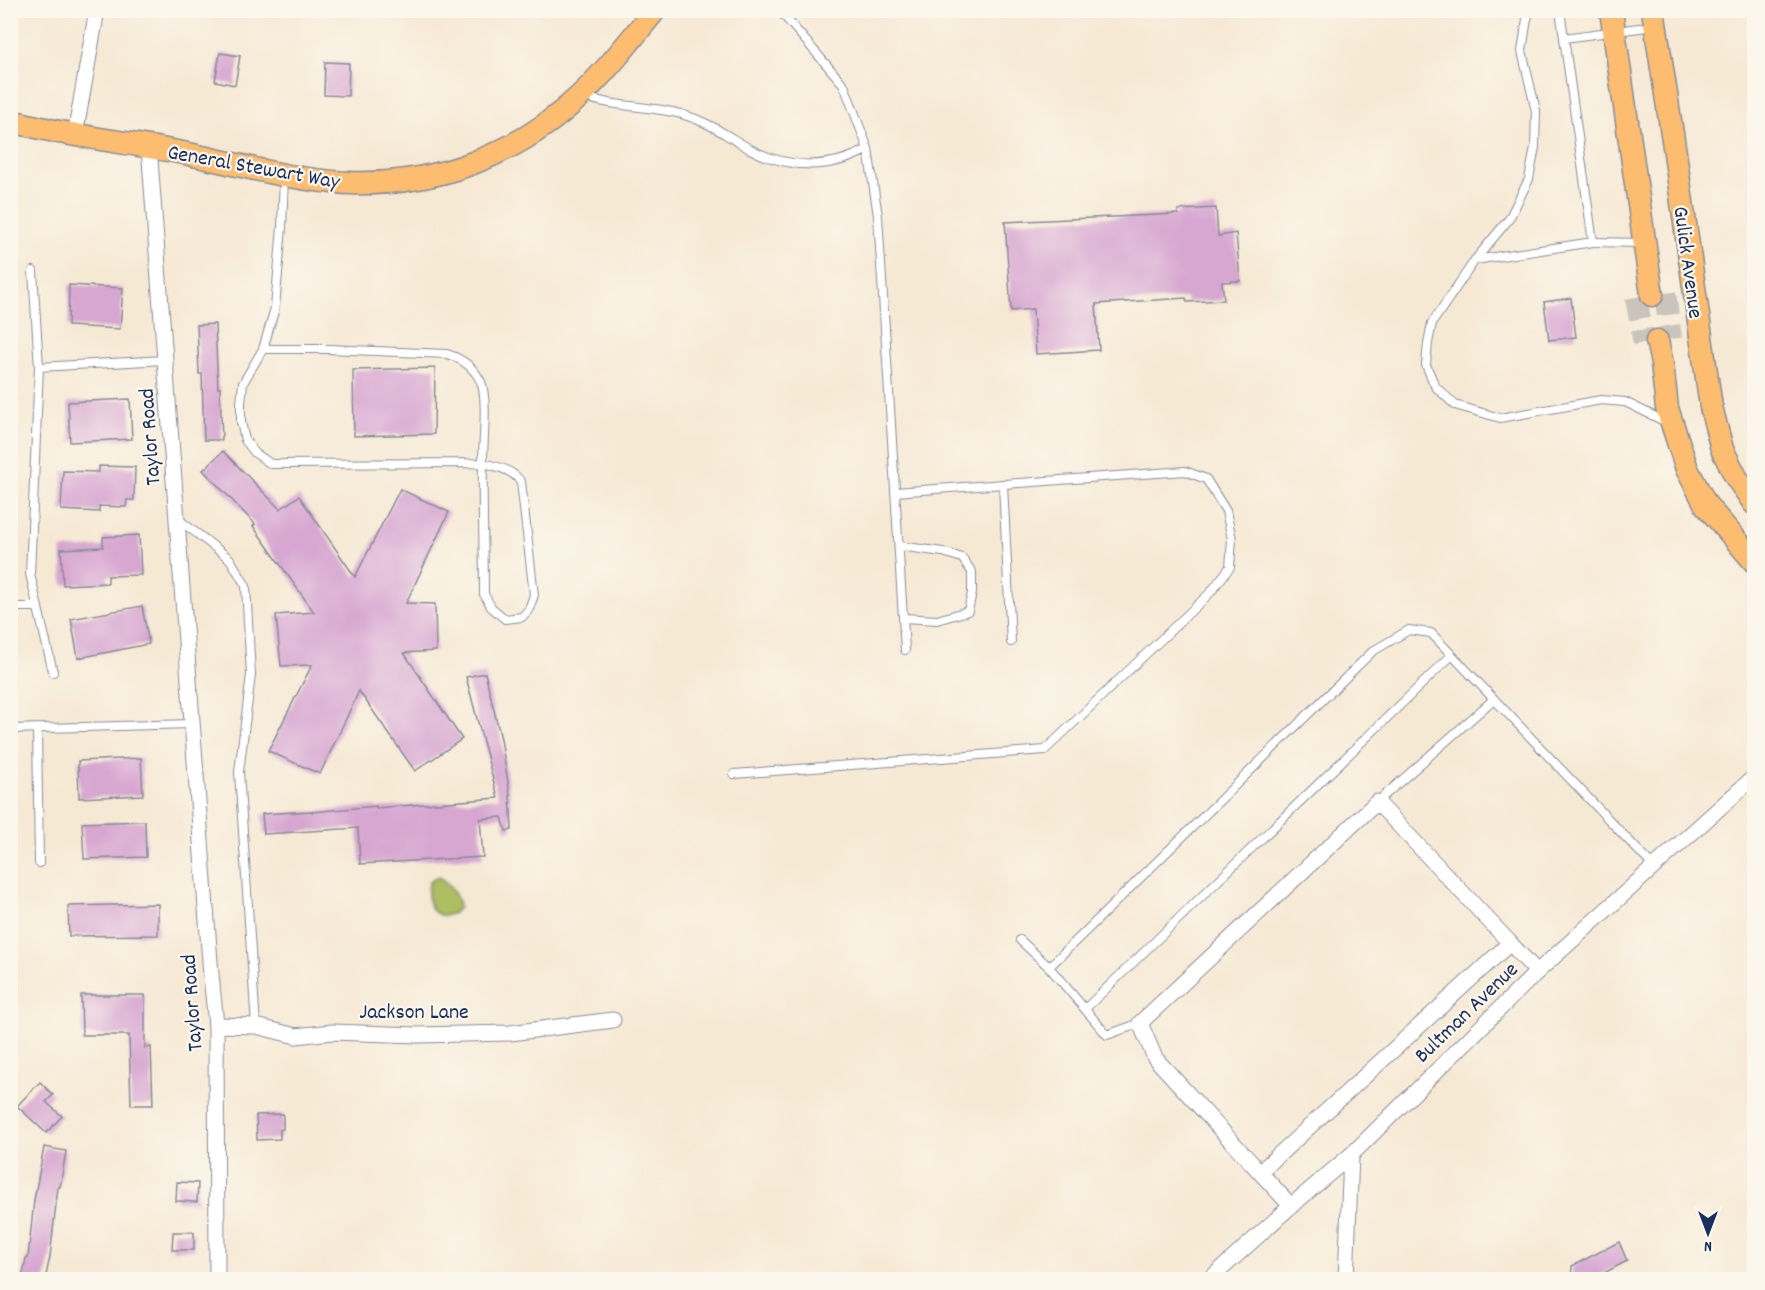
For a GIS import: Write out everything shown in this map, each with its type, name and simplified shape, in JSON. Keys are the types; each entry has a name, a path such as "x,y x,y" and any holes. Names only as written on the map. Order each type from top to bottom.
{"main road":[{"name":"General Stewart Way","path":"10,121 75,135 149,146 284,175 348,183 420,179 485,159 516,143 554,118 580,96 655,10"},
{"name":"Gulick Avenue","path":"1654,18 1711,407 1722,449 1736,477 1755,503"},
{"path":"1612,20 1651,295"},
{"path":"1658,347 1667,408 1687,469 1706,506 1755,561"}],"street":[{"path":"75,135 97,10"},
{"name":"Taylor Road","path":"149,146 216,1024 218,1280"},
{"name":"Bultman Avenue","path":"1209,1280 1351,1155 1537,972 1755,777"},
{"path":"1291,1206 1155,1058 1140,1023 1377,802 1537,972"},
{"path":"1260,1172 1510,942"},
{"name":"Jackson Lane","path":"216,1024 256,1026 296,1036 332,1032 418,1035 510,1033 613,1020"},
{"path":"1346,1280 1351,1155"}],"lane":[{"path":"779,10 844,85 868,149 878,216 905,650"},
{"path":"1530,10 1522,51 1536,111 1535,147 1529,179 1509,219 1475,260 1432,323 1426,364 1435,386 1455,405 1500,418 1601,400 1625,402 1672,425"},
{"path":"1560,10 1593,242"},
{"path":"1564,38 1612,20 1654,18"},
{"path":"580,96 599,102 662,110 690,117 714,126 764,156 785,162 822,165 840,161 868,149"},
{"path":"263,349 447,354 461,358 471,367 481,383 484,399 483,463 484,594 491,608 505,619 522,617 529,609 534,595 521,482 516,474 483,463 271,464 262,460 245,440 241,422 243,383 263,349 275,308 284,175"},
{"path":"1475,260 1593,242 1645,243"},
{"path":"33,271 39,367 30,574 53,672"},
{"path":"39,367 165,360"},
{"path":"734,774 1045,750 1210,593 1230,567 1232,539 1226,511 1206,479 1185,471 895,492"},
{"path":"1003,484 1011,642"},
{"path":"177,518 230,559 246,586 251,675 239,772 256,1026"},
{"path":"899,546 943,552 963,558 972,572 972,593 968,611 937,620 903,618"},
{"path":"10,607 38,607"},
{"path":"1049,967 1373,651 1409,630 1431,633 1654,867"},
{"path":"1085,1009 1452,655"},
{"path":"1377,802 1494,699"},
{"path":"10,729 192,724"},
{"path":"37,729 39,863"},
{"path":"1020,940 1049,967 1107,1035 1140,1023"}],"green space":[{"path":"438,877 452,889 459,907 454,913 444,916 434,912 428,899 429,882"}],"building":[{"path":"220,53 240,56 235,85 215,81"},
{"path":"325,62 349,63 348,96 324,95"},
{"path":"1216,208 1218,236 1236,233 1240,281 1222,282 1224,300 1187,302 1186,298 1096,304 1099,350 1036,354 1033,309 1011,311 1005,222 1178,214 1178,210"},
{"path":"69,285 123,288 120,329 68,326"},
{"path":"1571,298 1576,337 1549,340 1544,302"},
{"path":"215,324 222,440 204,440 202,374 199,374 197,325"},
{"path":"435,368 434,434 354,436 353,370"},
{"path":"130,399 132,439 70,442 68,402"},
{"path":"223,451 280,509 299,496 355,577 400,489 449,512 406,603 435,604 436,651 404,653 462,739 415,771 359,691 320,774 268,751 312,665 281,666 276,615 314,612 253,526 255,524 203,470"},
{"path":"99,466 135,467 134,500 127,500 126,507 99,506 99,512 61,510 63,471 99,472"},
{"path":"139,535 141,575 108,576 108,583 63,585 61,549 103,547 103,537"},
{"path":"142,606 149,644 78,658 71,619"},
{"path":"485,673 501,739 510,795 512,830 506,831 502,817 480,819 483,857 360,864 358,828 264,834 262,814 498,798 466,677"},
{"path":"141,758 143,795 79,798 78,761"},
{"path":"145,821 146,857 84,859 82,823"},
{"path":"158,904 158,935 69,936 68,906"},
{"path":"81,995 145,995 145,1048 151,1047 153,1105 131,1105 129,1035 82,1035"},
{"path":"40,1082 53,1095 46,1102 62,1116 46,1133 17,1106"},
{"path":"283,1114 280,1139 257,1140 256,1115"},
{"path":"44,1147 66,1151 60,1187 58,1187 50,1257 45,1280 22,1280 26,1258 28,1258 34,1200"},
{"path":"177,1182 198,1183 197,1202 176,1201"},
{"path":"173,1232 194,1232 194,1250 172,1250"},
{"path":"1619,1242 1627,1261 1602,1274 1599,1280 1571,1280 1572,1266"}],"tunnel":[{"path":"1665,293 1671,339"},
{"path":"1636,297 1644,343"}]}
